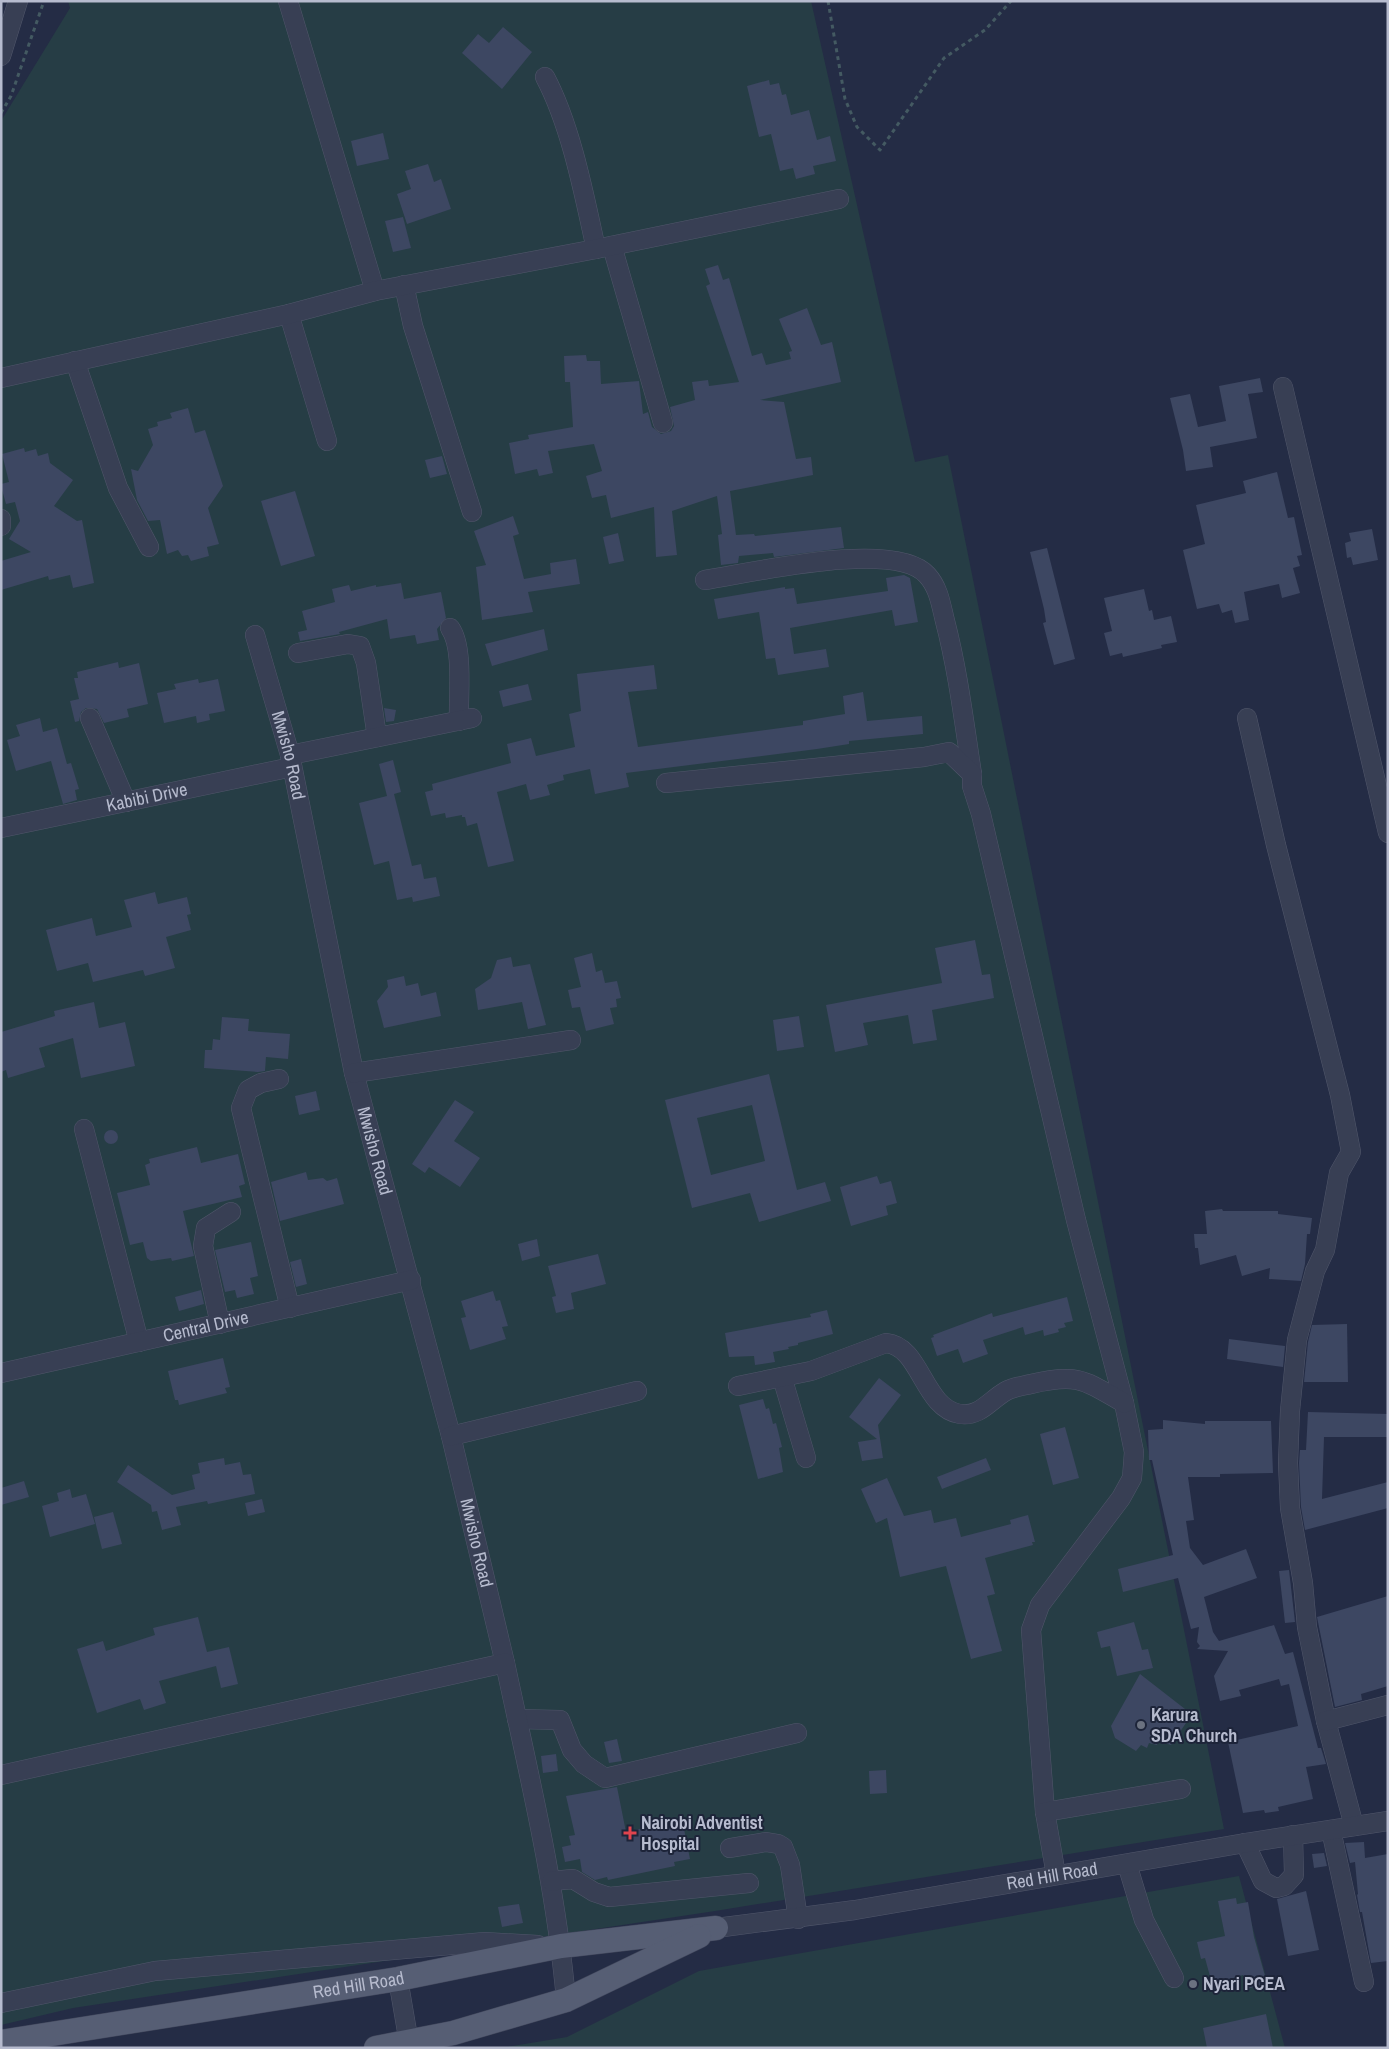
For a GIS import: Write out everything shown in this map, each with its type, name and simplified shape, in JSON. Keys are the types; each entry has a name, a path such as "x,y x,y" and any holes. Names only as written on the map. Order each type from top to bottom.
{"main road":[{"name":"Red Hill Road","path":"1,2042 398,1978 561,1946 716,1928"},
{"name":"Red Hill Road","path":"376,2048 453,2033 566,2000 716,1928"}],"street":[{"path":"1,56 18,1"},
{"path":"288,1 375,290"},
{"path":"545,77 553,92 663,424"},
{"path":"1,378 289,314 375,290 604,247 839,199"},
{"path":"404,285 413,326 472,512"},
{"path":"289,314 327,441"},
{"path":"75,361 118,488 149,547"},
{"path":"1283,387 1388,833"},
{"path":"1,519 1,526"},
{"path":"705,580 864,558 892,560 926,574 937,590 955,659 972,774 972,786 983,824 1074,1210 1124,1403 1134,1452 1132,1478 1106,1518 1040,1605 1032,1630 1045,1812 1056,1875"},
{"name":"Kabibi Drive","path":"1,828 126,802 291,761 378,737 465,719 456,636 450,628"},
{"name":"Mwisho Road","path":"255,635 291,761 354,1074 411,1280 451,1436 505,1663 552,1881 566,2000"},
{"path":"298,653 348,644 360,646 366,663 378,737"},
{"path":"90,718 126,802"},
{"path":"1246,718 1276,845 1340,1095 1351,1152 1339,1173 1325,1250 1316,1271 1297,1340 1290,1411 1288,1463 1290,1508 1303,1583 1307,1627 1326,1721 1354,1826"},
{"path":"666,783 914,758 949,752 972,774"},
{"path":"354,1074 571,1040"},
{"path":"278,1079 261,1083 248,1090 242,1108 290,1308"},
{"path":"84,1129 139,1342"},
{"path":"220,1324 203,1246 206,1228 231,1212"},
{"name":"Central Drive","path":"1,1373 411,1280"},
{"path":"738,1386 811,1371 886,1343 895,1344 903,1350 934,1396 949,1411 961,1414 980,1412 1008,1390 1066,1377 1087,1382 1124,1403"},
{"path":"782,1376 806,1458"},
{"path":"451,1436 637,1391"},
{"path":"1,1775 505,1663"},
{"path":"1326,1721 1388,1705"},
{"path":"517,1719 560,1720 572,1750 584,1764 605,1778 797,1733"},
{"path":"1045,1812 1181,1789"},
{"name":"Red Hill Road","path":"716,1928 798,1918 1293,1835 1388,1821"},
{"path":"1331,1830 1364,1982"},
{"path":"1245,1843 1263,1881 1276,1888 1284,1886 1294,1875 1293,1835"},
{"path":"730,1848 766,1842 783,1847 790,1866 798,1918"},
{"path":"1127,1864 1144,1920 1174,1978"},
{"path":"552,1881 574,1878 594,1892 609,1897 749,1883"},
{"path":"1,2003 155,1971 485,1942 561,1946"},
{"path":"398,1978 409,2043"}],"path":[{"path":"1,113 11,96 44,1"},
{"path":"828,1 846,99 857,127 880,150 944,58 985,30 1011,1"}],"shaded area":[{"path":"68,1 811,1 915,462 948,455 1224,1829 715,1911 73,2008 1,2025 1,121 70,8"},
{"path":"1239,1876 1285,2048 501,2048 567,2037 699,1971"}],"building":[{"path":"503,27 532,52 502,89 462,53 478,34 489,43"},
{"path":"769,80 770,85 779,83 782,95 786,94 791,115 809,110 817,140 830,136 836,161 813,166 815,174 796,179 793,168 780,171 771,134 759,137 747,86"},
{"path":"383,133 389,159 357,166 351,141"},
{"path":"428,164 434,182 441,179 451,209 407,224 397,194 411,189 405,171"},
{"path":"403,217 411,248 393,252 385,221"},
{"path":"718,265 723,280 729,278 752,356 762,353 766,365 791,359 789,352 792,351 779,319 807,308 821,345 832,342 841,382 760,400 784,402 796,459 811,457 813,475 730,491 736,535 754,534 755,536 841,527 844,548 774,557 773,553 739,556 738,563 721,565 718,535 722,534 717,496 672,511 677,555 656,557 654,507 611,518 606,495 592,498 586,476 602,471 594,444 548,451 553,473 539,476 537,469 515,474 509,443 529,439 528,435 573,427 570,382 565,382 564,356 586,355 587,361 600,361 601,384 639,381 643,414 648,412 652,427 661,434 671,431 674,426 670,407 695,400 692,382 708,380 709,386 739,382 706,286 710,284 705,269"},
{"path":"1260,378 1263,392 1248,394 1257,438 1210,447 1213,467 1186,471 1183,450 1170,398 1190,394 1198,427 1226,421 1219,386"},
{"path":"188,408 195,433 205,430 223,486 208,508 219,544 207,547 209,556 191,561 188,555 182,556 178,550 167,554 160,520 148,521 137,500 131,469 138,471 153,445 148,429 158,426 157,422 172,418 170,413"},
{"path":"24,448 25,452 36,449 38,456 48,453 50,463 73,480 54,506 77,521 82,520 94,583 73,588 70,575 49,580 48,576 1,590 1,561 31,552 9,539 20,521 15,502 6,504 1,486 1,484 9,482 2,454"},
{"path":"442,456 447,474 430,478 425,460"},
{"path":"1277,472 1288,518 1294,517 1302,555 1297,556 1300,566 1293,568 1300,593 1282,598 1279,584 1244,592 1249,620 1235,623 1232,610 1222,613 1219,604 1197,609 1183,550 1205,544 1196,505 1246,493 1243,481"},
{"path":"295,491 315,556 281,566 261,501"},
{"path":"513,516 519,534 513,536 524,579 551,574 550,563 576,559 580,584 528,592 533,612 482,620 476,567 486,565 474,531"},
{"path":"1372,529 1378,560 1353,565 1351,557 1347,558 1345,543 1351,541 1349,533"},
{"path":"618,533 624,561 609,564 603,537"},
{"path":"1047,548 1075,659 1054,665 1043,623 1046,622 1044,609 1030,552"},
{"path":"904,575 910,578 918,622 895,626 892,610 790,628 794,654 826,649 829,667 778,675 775,658 766,659 759,612 718,619 714,599 785,587 785,589 794,588 797,604 888,591 886,578"},
{"path":"401,583 404,599 441,592 446,618 437,629 439,640 417,644 415,635 390,639 387,619 339,632 340,634 300,641 298,632 307,630 302,611 335,602 332,589 349,585 351,591 376,585 376,587"},
{"path":"1144,589 1149,611 1152,610 1154,620 1171,616 1177,642 1161,645 1162,648 1123,657 1122,653 1110,656 1104,633 1112,631 1104,598"},
{"path":"544,629 548,650 492,666 485,644"},
{"path":"118,662 119,668 139,663 148,704 127,709 129,717 104,723 97,709 86,708 81,712 79,721 75,722 70,701 79,699 74,678 78,678 77,672"},
{"path":"654,665 657,689 628,692 638,747 803,725 803,721 845,714 843,696 863,692 867,721 922,716 923,734 849,741 849,744 817,749 626,773 629,787 595,794 590,769 563,775 564,780 547,785 550,795 530,800 526,784 497,792 514,861 488,867 477,823 467,826 465,817 462,817 462,815 446,818 445,813 431,816 425,792 433,790 432,784 511,763 507,744 531,738 536,756 575,747 569,714 581,711 577,674"},
{"path":"198,679 199,683 218,679 225,711 209,714 210,720 197,723 196,716 164,723 157,693 176,689 174,684"},
{"path":"528,684 532,700 503,707 499,691"},
{"path":"384,708 396,710 394,721 386,722"},
{"path":"40,718 43,732 57,728 67,764 71,763 79,789 75,790 77,800 63,804 51,761 16,771 7,740 20,736 16,725"},
{"path":"393,760 401,792 394,794 412,866 421,864 424,879 436,877 440,896 413,902 412,897 397,900 389,861 374,865 359,803 387,796 379,764"},
{"path":"155,892 158,904 187,897 191,914 187,915 191,930 166,937 175,968 145,976 143,970 93,982 88,963 57,971 46,930 92,918 96,936 132,927 124,900"},
{"path":"975,940 982,975 990,974 994,998 932,1010 937,1040 913,1044 908,1015 863,1023 868,1045 835,1052 826,1005 942,983 935,948"},
{"path":"592,953 596,972 602,970 605,983 617,981 621,998 616,999 617,1007 610,1008 614,1024 586,1031 580,1007 572,1008 568,990 581,987 574,958"},
{"path":"511,957 513,967 530,964 546,1025 528,1029 522,1002 478,1010 475,989 491,978 497,960"},
{"path":"404,976 406,986 418,983 421,996 436,992 441,1016 384,1028 377,1001 388,987 387,980"},
{"path":"94,1002 99,1028 125,1022 135,1066 81,1078 73,1038 39,1048 45,1067 8,1078 6,1070 1,1072 1,1032 55,1016 54,1011"},
{"path":"799,1016 804,1047 777,1051 773,1020"},
{"path":"222,1017 249,1019 248,1031 290,1034 288,1059 266,1057 265,1071 258,1072 204,1068 205,1050 212,1050 213,1039 220,1040"},
{"path":"769,1074 797,1190 825,1182 831,1201 759,1222 750,1193 692,1208 665,1100","holes":["752,1105 765,1161 711,1175 697,1118"]},
{"path":"316,1091 320,1110 299,1115 295,1096"},
{"path":"455,1100 474,1112 454,1141 480,1158 460,1187 429,1167 425,1173 412,1164"},
{"path":"111,1130 116,1132 118,1137 116,1142 111,1144 106,1142 104,1137 106,1132"},
{"path":"197,1147 201,1163 238,1154 245,1184 239,1186 242,1197 183,1211 194,1256 172,1261 171,1258 151,1261 147,1258 143,1242 130,1245 117,1193 150,1185 145,1165 150,1163 149,1159"},
{"path":"306,1172 308,1180 323,1178 327,1181 337,1178 344,1204 280,1221 271,1182"},
{"path":"877,1176 880,1184 891,1181 897,1203 886,1206 888,1215 851,1226 840,1187"},
{"path":"1222,1209 1223,1211 1278,1211 1278,1214 1312,1218 1310,1234 1307,1234 1305,1264 1301,1281 1269,1279 1270,1268 1242,1276 1236,1255 1200,1265 1198,1248 1195,1248 1194,1234 1207,1234 1205,1211"},
{"path":"537,1239 540,1256 522,1261 518,1244"},
{"path":"251,1242 258,1276 250,1278 254,1294 237,1298 235,1290 225,1292 215,1250"},
{"path":"598,1254 606,1284 571,1293 574,1309 556,1313 552,1297 556,1296 548,1266"},
{"path":"301,1259 307,1284 296,1287 290,1262"},
{"path":"201,1290 204,1304 179,1311 175,1297"},
{"path":"493,1291 496,1301 500,1300 508,1326 502,1327 506,1339 470,1350 461,1318 466,1317 461,1301"},
{"path":"1067,1297 1073,1321 1064,1323 1066,1327 1058,1329 1059,1332 1044,1336 1043,1330 1025,1335 1023,1327 983,1340 988,1354 963,1363 958,1349 937,1356 931,1338 934,1337 933,1335 992,1313 993,1317"},
{"path":"827,1310 833,1334 798,1343 798,1345 788,1347 789,1349 773,1352 775,1362 755,1365 754,1356 729,1357 725,1333 811,1317 810,1314"},
{"path":"1347,1324 1348,1382 1304,1382 1308,1342 1312,1325"},
{"path":"1229,1339 1285,1346 1283,1367 1227,1359"},
{"path":"223,1358 230,1387 225,1388 227,1393 179,1405 178,1400 175,1400 168,1371"},
{"path":"879,1378 901,1395 878,1425 883,1458 862,1461 858,1442 877,1439 849,1417"},
{"path":"763,1399 766,1409 769,1408 773,1424 776,1423 782,1447 779,1448 783,1472 758,1479 739,1405"},
{"path":"1308,1412 1388,1414 1388,1437 1324,1437 1322,1499 1388,1482 1388,1508 1305,1530 1301,1507 1299,1463 1300,1450 1306,1450"},
{"path":"1163,1420 1205,1424 1205,1421 1271,1421 1273,1473 1220,1474 1220,1477 1188,1477 1194,1520 1186,1521 1190,1548 1203,1565 1246,1549 1257,1578 1204,1597 1213,1632 1219,1641 1274,1625 1285,1654 1293,1652 1318,1748 1321,1748 1326,1764 1306,1767 1313,1799 1278,1807 1279,1811 1265,1813 1264,1810 1243,1813 1228,1742 1298,1726 1289,1684 1281,1686 1279,1679 1239,1690 1241,1696 1220,1701 1214,1676 1228,1651 1197,1649 1200,1646 1197,1642 1199,1627 1191,1629 1178,1578 1123,1592 1118,1569 1173,1555 1152,1460 1149,1460 1148,1430 1163,1429"},
{"path":"1065,1427 1079,1478 1053,1485 1040,1434"},
{"path":"224,1458 225,1465 240,1462 243,1475 251,1474 255,1494 208,1504 207,1501 176,1507 181,1525 162,1530 157,1511 152,1512 151,1505 117,1482 128,1465 172,1495 195,1489 192,1475 200,1473 198,1463"},
{"path":"986,1458 991,1470 942,1489 937,1477"},
{"path":"887,1478 904,1516 931,1510 934,1523 956,1518 961,1537 1011,1524 1010,1520 1028,1515 1035,1542 1032,1542 1033,1545 985,1558 995,1594 987,1596 1002,1651 971,1659 946,1566 900,1577 887,1518 876,1523 861,1489"},
{"path":"24,1481 29,1497 1,1505 1,1488"},
{"path":"70,1489 72,1498 86,1494 95,1524 50,1537 42,1506 59,1501 57,1493"},
{"path":"262,1499 265,1512 248,1516 245,1503"},
{"path":"113,1512 122,1544 102,1549 94,1517"},
{"path":"1289,1570 1295,1622 1285,1623 1279,1571"},
{"path":"1388,1596 1388,1686 1361,1694 1362,1700 1335,1707 1317,1617"},
{"path":"198,1617 207,1652 229,1647 238,1684 221,1688 216,1666 159,1681 166,1703 144,1710 140,1699 97,1713 77,1649 103,1641 106,1651 155,1635 153,1628"},
{"path":"1134,1622 1142,1650 1148,1649 1153,1668 1117,1676 1110,1646 1101,1648 1097,1632"},
{"path":"1140,1674 1185,1709 1188,1720 1171,1745 1158,1741 1157,1745 1149,1743 1147,1748 1141,1745 1136,1751 1115,1738 1111,1726"},
{"path":"617,1739 622,1761 609,1763 604,1742"},
{"path":"556,1754 558,1771 543,1773 541,1756"},
{"path":"886,1770 887,1793 870,1794 869,1771"},
{"name":"Nairobi Adventist Hospital","path":"617,1787 626,1832 682,1819 690,1859 674,1862 675,1866 608,1880 607,1877 595,1880 582,1872 580,1859 565,1862 562,1847 571,1845 569,1836 575,1835 566,1796"},
{"path":"1364,1842 1365,1858 1388,1854 1388,1961 1371,1963 1357,1895 1355,1862 1350,1863 1345,1843"},
{"path":"1324,1853 1327,1866 1314,1868 1312,1854"},
{"path":"1306,1891 1319,1950 1288,1956 1277,1899"},
{"path":"1236,1898 1237,1904 1248,1902 1254,1937 1267,1983 1247,1989 1243,1975 1217,1983 1216,1979 1211,1980 1205,1958 1201,1959 1197,1942 1225,1936 1218,1901"},
{"path":"519,1904 523,1923 502,1927 498,1907"},
{"path":"1266,2014 1273,2048 1207,2048 1203,2028"}],"place":[{"name":"Karura SDA Church","path":"1141,1725"},
{"name":"Nairobi Adventist Hospital","path":"630,1833"},
{"name":"Nyari PCEA","path":"1193,1984"}]}
